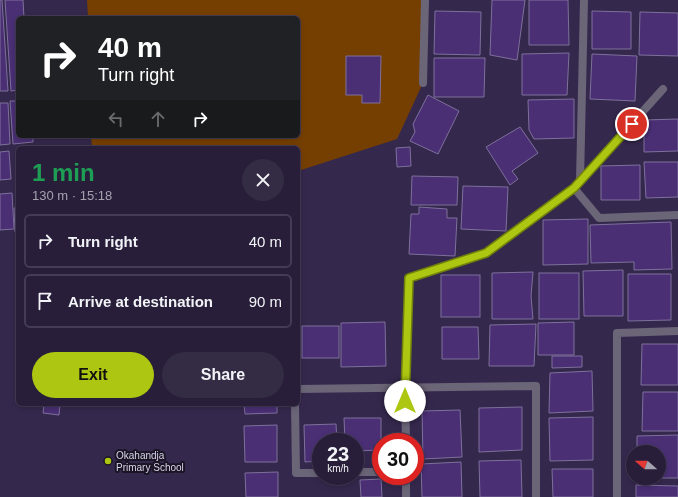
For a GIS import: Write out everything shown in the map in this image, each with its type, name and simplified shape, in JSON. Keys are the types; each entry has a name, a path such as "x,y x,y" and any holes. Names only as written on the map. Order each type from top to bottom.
{"street":[{"path":"423,83 425,0"},
{"path":"580,181 584,0"},
{"path":"406,433 405,388 409,278 486,253 574,188 663,89"},
{"path":"574,188 599,218 678,215"},
{"path":"617,497 618,333 678,331"},
{"path":"300,389 536,386 536,497"},
{"path":"295,406 296,473 312,473"},
{"path":"406,485 406,497"}],"shaded area":[{"path":"87,0 425,0 423,83 397,139 300,170 300,146 92,146 91,138 300,138 300,16 88,16"}],"building":[{"path":"0,0 2,0 8,91 0,91"},
{"path":"5,0 23,0 24,16 16,16 16,90 11,91"},
{"path":"492,0 525,0 517,60 490,55"},
{"path":"529,0 568,0 569,45 529,45"},
{"path":"435,11 481,12 480,55 434,54"},
{"path":"592,11 631,12 631,49 592,49"},
{"path":"640,12 678,13 678,56 639,55"},
{"path":"569,53 567,95 522,95 522,54"},
{"path":"592,54 637,56 635,101 590,99"},
{"path":"346,56 381,56 380,103 362,103 362,95 346,95"},
{"path":"434,58 485,58 484,97 434,97"},
{"path":"428,95 459,111 438,154 410,141 415,132 413,124"},
{"path":"574,99 574,138 534,139 529,130 528,100"},
{"path":"10,101 16,101 16,138 33,138 33,142 13,144"},
{"path":"0,103 8,103 10,144 0,145"},
{"path":"678,119 678,151 644,152 644,120"},
{"path":"520,127 538,153 512,171 518,179 510,185 486,147"},
{"path":"410,147 411,166 397,167 396,148"},
{"path":"9,151 11,179 0,180 0,152"},
{"path":"644,162 678,162 678,197 646,198"},
{"path":"640,165 640,200 601,200 601,166"},
{"path":"412,176 458,177 457,205 411,205"},
{"path":"463,186 508,187 506,231 461,229"},
{"path":"12,193 14,229 0,230 0,194"},
{"path":"419,207 447,209 447,218 457,218 455,256 409,254 411,214 419,214"},
{"path":"14,208 16,208 16,232"},
{"path":"588,219 588,264 543,265 543,220"},
{"path":"671,222 672,269 634,270 634,262 591,263 590,225"},
{"path":"623,270 623,316 584,316 583,271"},
{"path":"533,272 531,296 533,319 492,319 492,273"},
{"path":"539,273 579,273 579,319 539,319"},
{"path":"628,274 671,274 671,320 628,321"},
{"path":"441,275 480,275 480,317 441,317"},
{"path":"385,322 386,366 341,367 341,323"},
{"path":"574,322 574,355 538,355 538,323"},
{"path":"536,324 534,366 489,366 490,325"},
{"path":"302,326 339,326 339,358 302,358"},
{"path":"442,327 478,327 479,359 442,359"},
{"path":"642,344 678,344 678,385 641,385"},
{"path":"552,356 582,356 582,367 552,368"},
{"path":"592,371 593,411 549,413 550,373"},
{"path":"643,392 678,392 678,431 642,431"},
{"path":"44,406 60,406 59,415 43,413"},
{"path":"244,406 277,406 277,413 245,414"},
{"path":"522,407 522,450 479,452 479,408"},
{"path":"460,410 462,457 424,459 422,411"},
{"path":"593,417 593,460 550,461 549,418"},
{"path":"344,418 381,418 381,433 372,433 372,450 364,451 364,433 345,433"},
{"path":"336,424 336,433 312,433 312,462 305,462 304,425"},
{"path":"277,425 277,462 245,462 244,426"},
{"path":"678,435 678,478 666,478 666,445 637,445 637,436"},
{"path":"521,460 522,497 480,497 479,461"},
{"path":"461,462 462,497 422,497 422,485 424,485 424,464"},
{"path":"552,469 593,469 593,497 553,497"},
{"path":"278,472 278,497 246,497 245,473"},
{"path":"372,479 372,485 381,485 382,497 361,497 360,485 364,485 364,480"},
{"path":"636,485 678,486 678,497 636,497"}],"place":[{"name":"Okahandja Primary School","path":"108,461"}],"route":[{"path":"405,401 409,278 486,253 574,188 632,124"}]}
